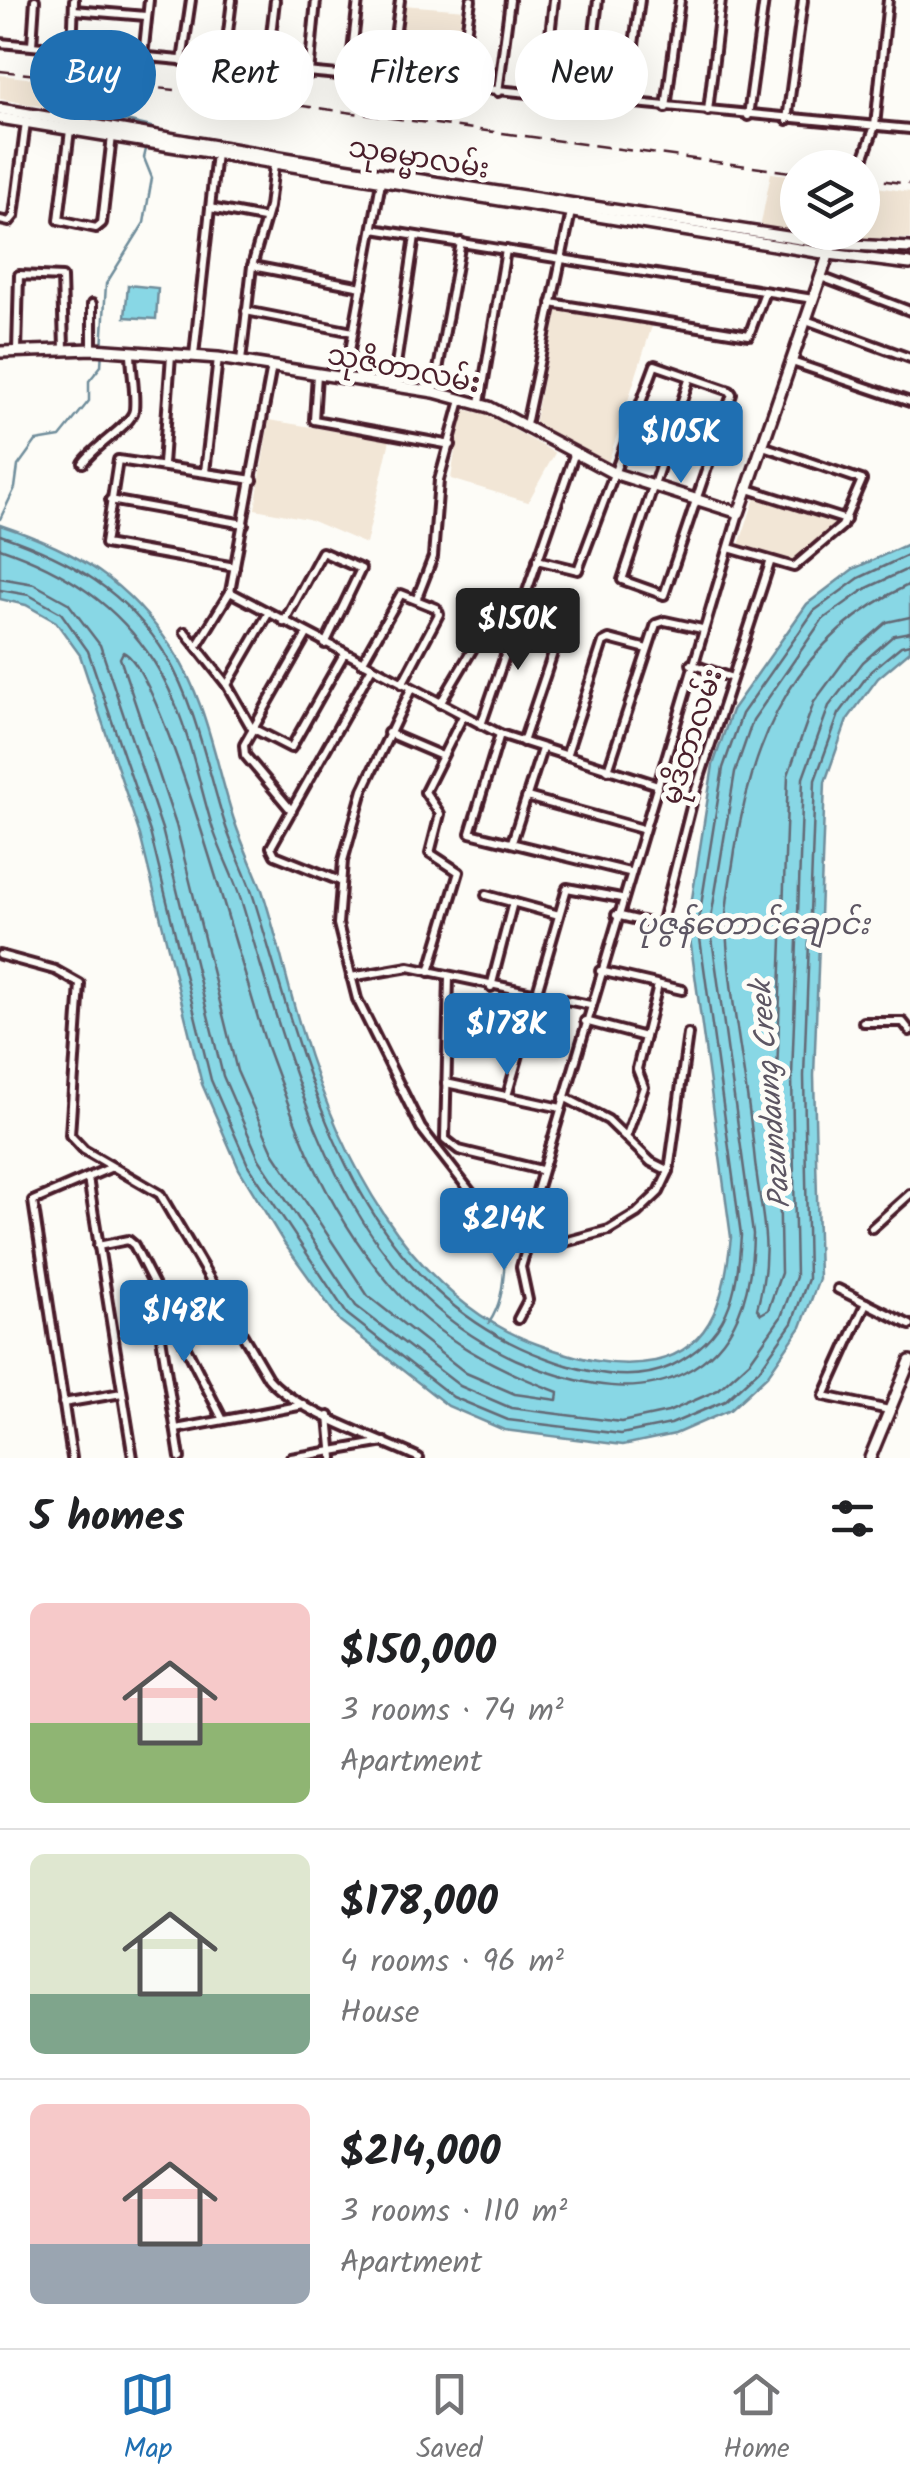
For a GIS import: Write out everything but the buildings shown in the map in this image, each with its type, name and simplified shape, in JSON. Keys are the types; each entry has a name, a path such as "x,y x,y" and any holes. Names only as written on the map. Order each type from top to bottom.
{"main road":[{"name":"သုဓမ္မာလမ်း","path":"0,109 274,165 309,166 381,182 780,242"},
{"name":"သုဓမ္မာလမ်း","path":"0,118 780,241"},
{"path":"880,248 910,248"},
{"path":"735,512 748,489 831,250"},
{"path":"836,250 910,264"},
{"path":"0,352 93,350"},
{"name":"သုဇိတာလမ်း","path":"93,350 218,358 461,398 526,425 612,473 735,512"},
{"path":"870,1458 910,1360"}],"street":[{"path":"33,30 35,0"},
{"path":"73,30 74,0"},
{"path":"145,30 148,0"},
{"path":"187,30 191,0"},
{"path":"228,30 232,0"},
{"path":"272,30 275,0"},
{"path":"314,30 316,0"},
{"path":"355,30 358,0"},
{"path":"396,30 400,0"},
{"path":"466,30 470,0"},
{"path":"498,92 510,0"},
{"path":"551,30 554,0"},
{"path":"594,30 598,0"},
{"path":"636,30 640,0"},
{"path":"666,108 680,0"},
{"path":"708,112 721,0"},
{"path":"748,116 764,0"},
{"path":"787,120 803,0"},
{"path":"866,150 874,126 888,0"},
{"path":"74,10 146,16"},
{"path":"0,42 30,46"},
{"path":"495,92 515,94"},
{"path":"648,106 910,129"},
{"path":"0,220 12,220 26,122"},
{"path":"70,130 59,220 100,227 112,136"},
{"path":"194,356 216,151"},
{"path":"241,362 252,266 274,165"},
{"path":"345,378 381,182"},
{"path":"210,208 264,218"},
{"path":"526,425 571,212"},
{"path":"372,229 813,299"},
{"path":"394,384 415,236"},
{"path":"434,392 461,242"},
{"path":"480,404 506,250"},
{"path":"252,266 362,287"},
{"path":"17,351 16,276 62,277 64,349"},
{"path":"821,277 910,311"},
{"path":"550,303 752,334 764,292"},
{"path":"92,304 93,350"},
{"path":"246,311 353,332"},
{"path":"806,320 910,358"},
{"path":"82,463 93,447 123,426 134,412 132,352"},
{"path":"163,464 171,354"},
{"path":"205,472 218,358"},
{"path":"792,362 910,402"},
{"path":"538,560 578,570 651,365 690,376 732,394 662,596 622,580 690,376"},
{"path":"197,646 230,592 272,366"},
{"path":"317,374 314,420 451,445"},
{"path":"417,598 434,557 440,480 461,398"},
{"path":"730,548 794,567 846,520 862,480 763,446"},
{"path":"481,725 574,455"},
{"path":"235,567 106,544 110,500 120,458 253,480"},
{"path":"748,489 846,520"},
{"path":"110,500 244,524"},
{"path":"530,1214 691,664 730,548 735,512"},
{"path":"284,622 322,552 362,571 325,644"},
{"name":"မုဒိတာလမ်း","path":"661,926 693,799 770,563"},
{"path":"230,592 500,734 655,784"},
{"path":"362,663 401,594 417,598 439,611 402,684"},
{"path":"520,609 563,623 522,742"},
{"path":"227,685 268,614"},
{"path":"608,770 659,622 702,630"},
{"path":"185,632 227,685 252,728 291,748 344,654"},
{"path":"292,811 245,755 252,728 307,634"},
{"path":"566,756 603,642 609,638 647,649"},
{"path":"440,704 478,640 508,646"},
{"path":"691,664 732,678"},
{"path":"340,880 272,852 372,668"},
{"path":"411,689 363,790 340,880 338,924 351,977 420,1128 486,1213 511,1232 550,1246 609,1230 659,1192 669,1171 688,1034"},
{"path":"429,972 459,872 454,864 430,853 440,814 425,792 463,716"},
{"path":"388,733 442,756"},
{"path":"500,734 470,833 629,872"},
{"path":"512,842 542,748"},
{"path":"527,797 642,830"},
{"path":"507,1096 558,914 570,886 621,898"},
{"path":"486,895 558,914"},
{"path":"491,987 514,902"},
{"path":"616,915 684,931"},
{"path":"0,955 48,968 81,988 70,1135 84,1150 160,1194 268,1378 306,1405 419,1458"},
{"path":"351,977 403,968 590,1005"},
{"path":"600,971 682,990"},
{"path":"448,977 445,1139 449,1146 541,1170"},
{"path":"628,1135 644,1087 638,1069 658,985"},
{"path":"586,1021 645,1037"},
{"path":"863,1022 903,1022 910,1031"},
{"path":"446,1083 560,1108"},
{"path":"564,1098 608,1120 628,1135 651,1162 669,1171"},
{"path":"72,1458 33,1201 114,1166"},
{"path":"88,1177 132,1458"},
{"path":"872,1228 910,1194"},
{"path":"518,1320 528,1300 521,1266 528,1238"},
{"path":"98,1246 131,1242 223,1420"},
{"path":"151,1278 180,1458"},
{"path":"838,1289 910,1326"},
{"path":"866,1303 824,1396 889,1410"},
{"path":"897,1392 910,1384"},
{"path":"63,1403 122,1393"},
{"path":"176,1429 306,1405"},
{"path":"329,1416 332,1455"},
{"path":"291,1458 332,1455 387,1442"}],"shaded area":[{"path":"403,5 466,10 463,30 400,30"},
{"path":"0,75 30,78 30,104 0,99"},
{"path":"771,173 780,174 780,230 760,228"},
{"path":"880,188 910,192 910,239 880,239"},
{"path":"557,310 652,326 608,463 534,425"},
{"path":"461,409 486,414 555,453 528,502 451,479"},
{"path":"269,420 390,440 366,544 308,519 255,509"},
{"path":"756,495 841,524 795,564 739,545"}],"water":[{"path":"128,285 158,288 156,319 125,317"},
{"name":"ပုဇွန်တောင်ချောင်း","path":"0,525 53,546 98,571 156,626 184,669 202,711 237,829 262,890 316,1076 335,1124 384,1215 415,1256 451,1292 491,1322 566,1354 625,1364 655,1361 692,1343 714,1314 729,1257 731,1237 688,924 713,765 732,710 807,604 853,569 910,543 910,651 878,678 847,720 825,782 814,1076 819,1279 801,1327 767,1376 730,1410 675,1434 623,1445 504,1430 448,1406 340,1321 284,1243 239,1169 202,1084 140,835 80,655 56,622 26,605 0,599"}],"waterway":[{"path":"122,120 151,127 150,133"},
{"path":"0,519 15,488 18,466 36,441 60,437 89,401 89,381 101,366 106,284 144,223 152,178 144,158 147,145"},
{"path":"489,1323 500,1296 508,1246 519,1219"}],"railway":[{"path":"0,71 221,95 780,171"},
{"path":"880,180 910,184"}],"water label":[{"name":"Pazundaung Creek","path":"770,1095"}]}
